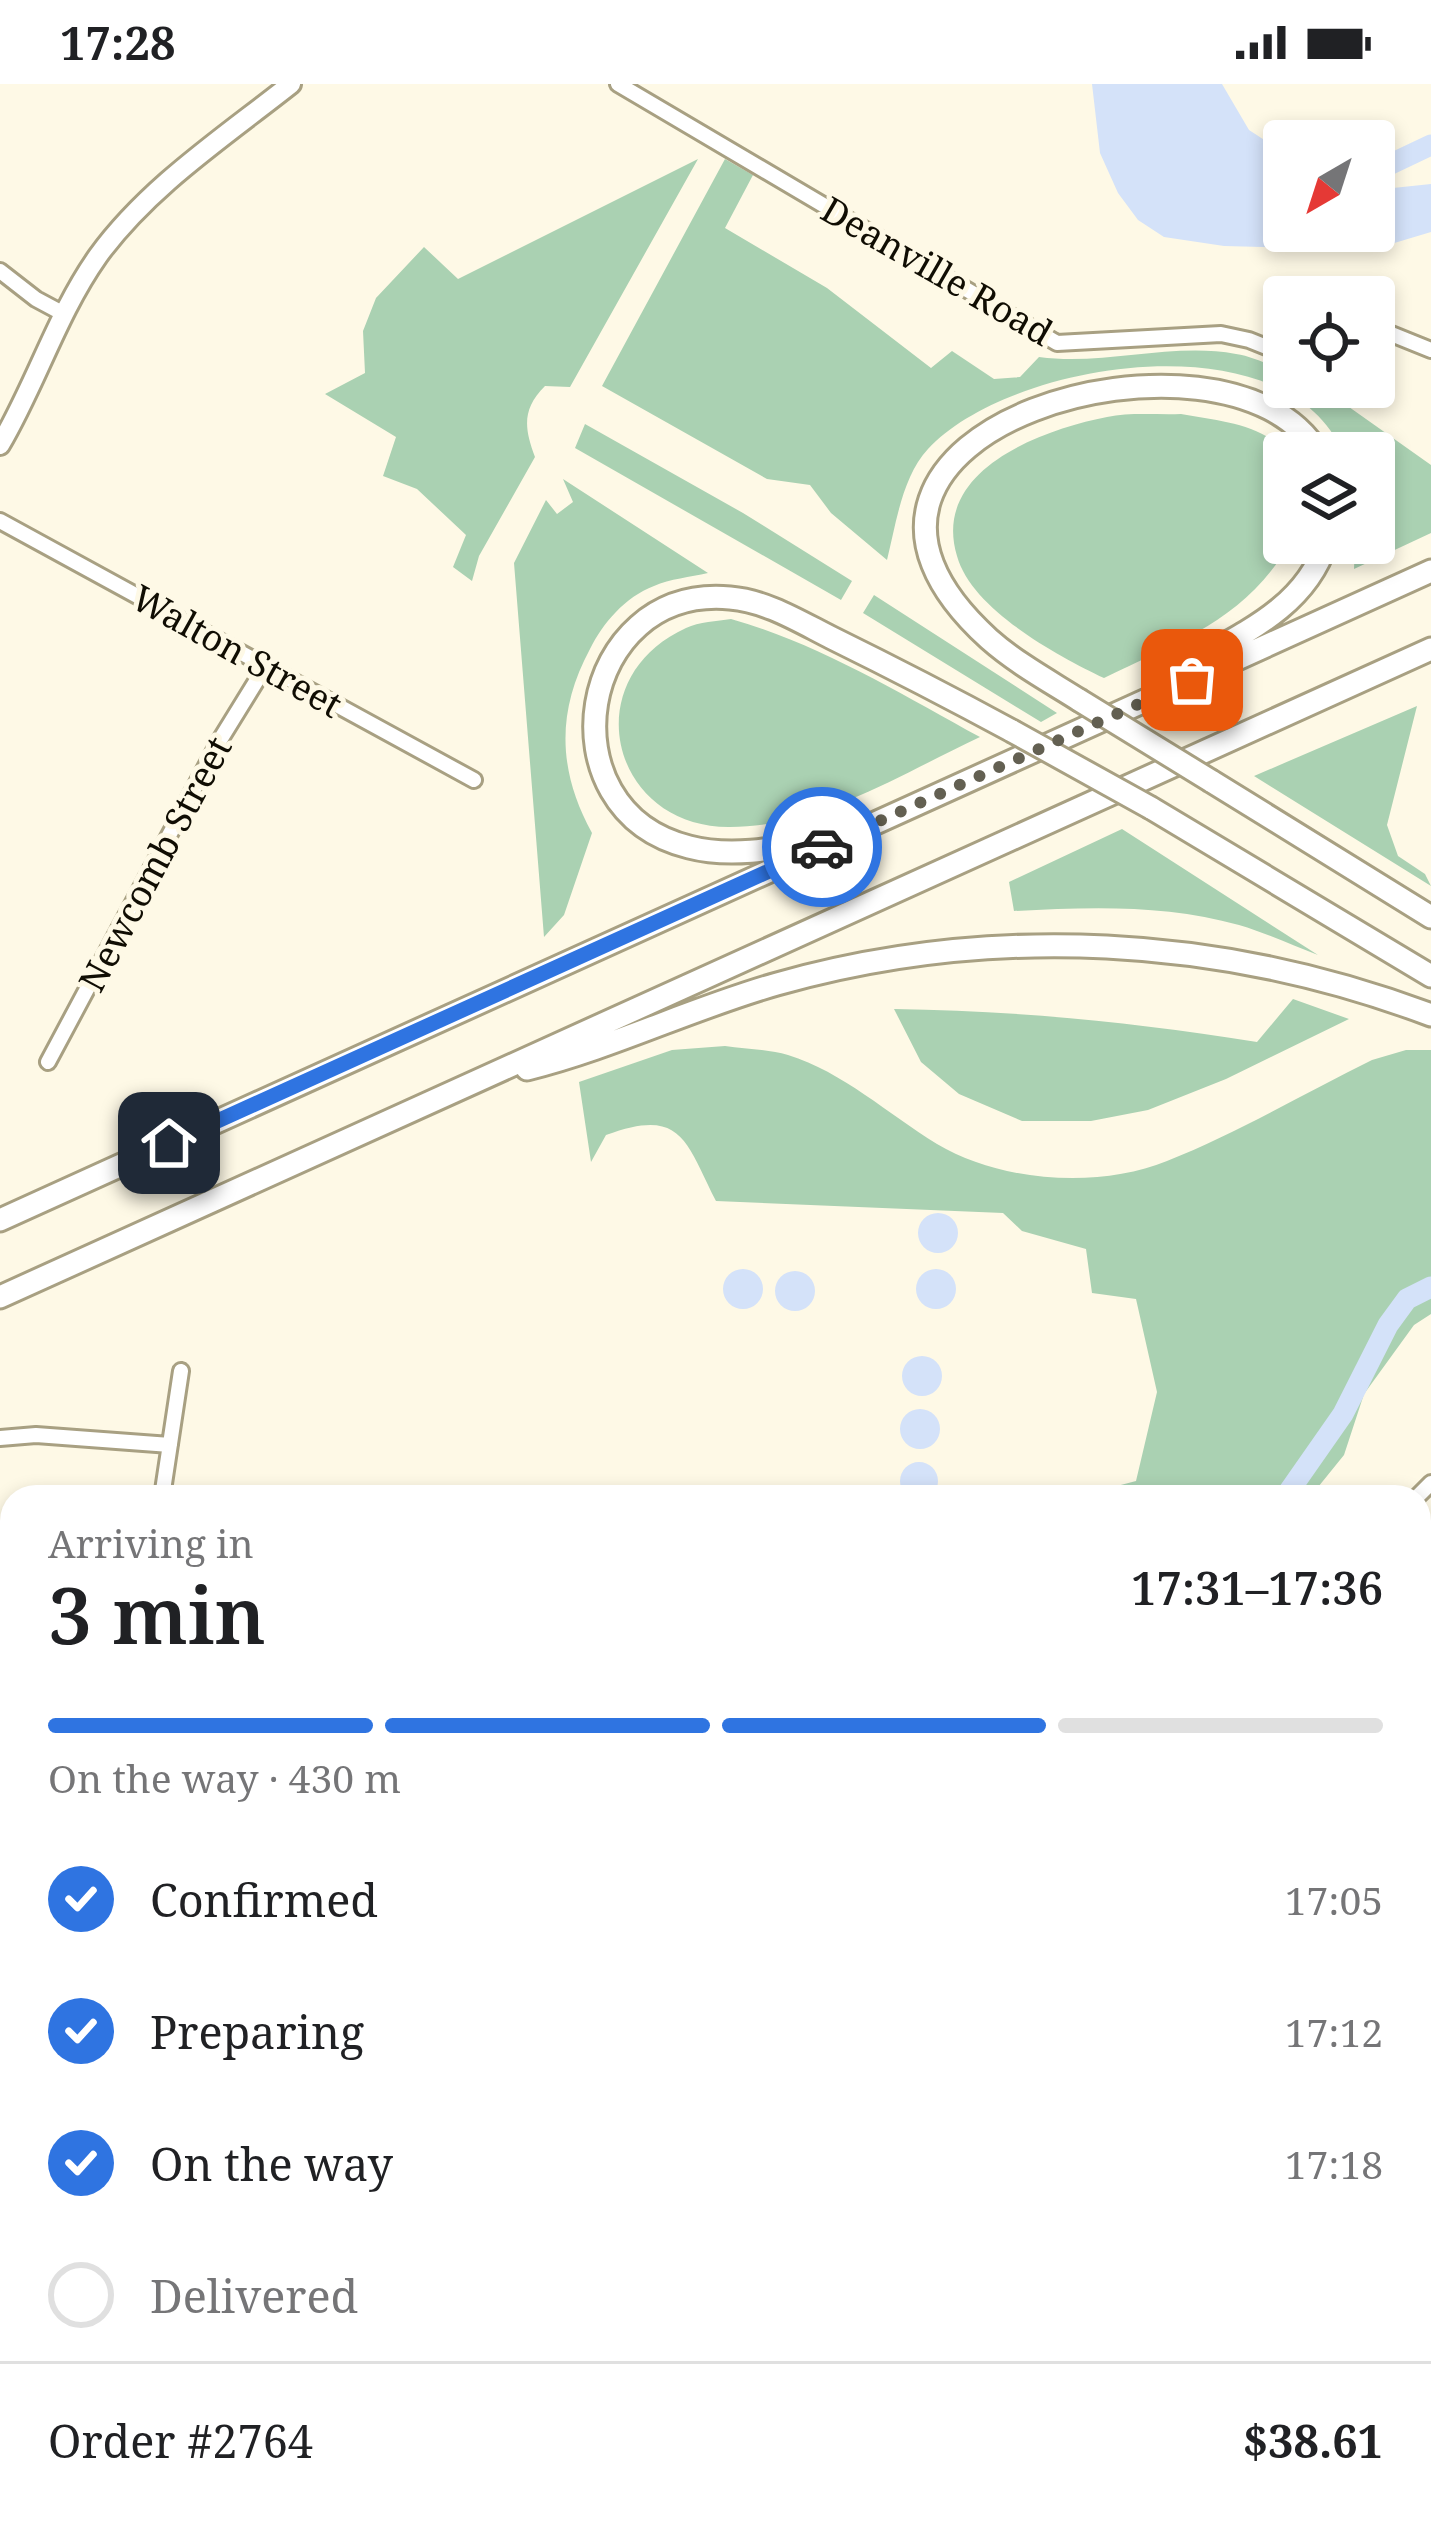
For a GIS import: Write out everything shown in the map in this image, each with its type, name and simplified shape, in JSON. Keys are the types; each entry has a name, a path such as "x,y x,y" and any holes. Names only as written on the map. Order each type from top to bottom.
{"highway":[{"path":"1302,432 1264,404 1206,391 1156,388 1098,393 1035,410 990,429 958,453 941,476 928,513 928,543 940,580 991,641 1431,917"},
{"path":"1113,716 1166,677 1290,602 1317,564"},
{"path":"0,1220 1431,571"},
{"path":"847,836 769,850 718,851 676,843 639,821 604,776 593,732 598,687 619,647 639,626 678,604 709,598 749,601 1012,731 1151,808 1431,976"},
{"path":"0,1297 1431,649"},
{"path":"474,1083 555,1062 671,1018 793,980 872,962 993,947 1114,946 1234,960 1352,988 1431,1015"}],"main road":[{"path":"0,445 64,314 99,255 155,193 291,84"}],"street":[{"name":"Deanville Road","path":"618,84 1057,343 1221,334 1263,345"},
{"path":"0,271 35,299 64,314"},
{"path":"1395,335 1431,350"},
{"name":"Walton Street","path":"0,521 474,780"},
{"name":"Newcomb Street","path":"48,1062 204,770 265,667"},
{"path":"164,1485 181,1371"},
{"path":"0,1438 54,1436 170,1445"}],"green space":[{"path":"698,159 570,387 545,386 532,403 527,428 535,457 479,556 472,581 453,567 466,535 417,489 383,476 396,437 325,394 365,373 363,331 376,298 424,247 458,279"},
{"path":"725,159 753,175 725,228 827,288 931,368 952,351 994,379 1020,377 1039,357 1088,359 1212,351 1263,362 1263,382 1208,369 1145,367 1080,376 1019,393 967,418 919,460 901,502 887,560 831,513 810,485 767,479 602,386"},
{"path":"1309,408 1350,408 1384,432 1328,432"},
{"path":"1134,414 1181,414 1263,434 1263,564 1275,564 1232,610 1104,678 1019,629 980,595 957,556 953,526 960,500 998,459 1052,432"},
{"path":"585,424 852,581 841,600 575,448"},
{"path":"1395,440 1431,465 1431,533 1395,550"},
{"path":"563,479 708,573 660,584 634,597 601,630 579,672 565,741 573,787 592,833 564,915 544,937 514,563 546,500 557,514 573,502"},
{"path":"874,595 1057,713 1041,722 863,613"},
{"path":"731,619 827,656 980,737 859,796 795,818 730,827 689,821 657,804 634,778 621,747 619,714 629,681 651,651 686,628"},
{"path":"1417,706 1387,825 1398,856 1425,874 1431,886 1254,776"},
{"path":"1122,829 1318,955 1239,925 1183,913 1098,908 1014,911 1009,882"},
{"path":"1293,999 1349,1019 1226,1079 1148,1110 1091,1121 1022,1121 959,1094 921,1062 894,1009 1076,1019 1257,1042"},
{"path":"725,1046 780,1053 846,1083 962,1157 1020,1173 1081,1178 1111,1176 1167,1161 1372,1060 1406,1050 1431,1050 1431,1314 1414,1325 1364,1394 1344,1455 1320,1485 1121,1485 1136,1481 1157,1392 1136,1299 1092,1293 1086,1249 1022,1231 1003,1213 716,1201 688,1146 666,1127 631,1127 606,1135 591,1162 579,1082 672,1050"}],"water":[{"path":"1092,84 1222,84 1249,130 1263,139 1263,247 1164,237 1138,220 1118,193 1100,153"},
{"path":"1431,184 1431,232 1395,243 1395,188"},
{"path":"938,1213 952,1219 958,1233 952,1247 938,1253 924,1247 918,1233 924,1219"},
{"path":"743,1269 757,1275 763,1289 757,1303 743,1309 729,1303 723,1289 729,1275"},
{"path":"936,1269 950,1275 956,1289 950,1303 936,1309 922,1303 916,1289 922,1275"},
{"path":"795,1271 809,1277 815,1291 809,1305 795,1311 781,1305 775,1291 781,1277"},
{"path":"922,1356 936,1362 942,1376 936,1390 922,1396 908,1390 902,1376 908,1362"},
{"path":"920,1409 934,1415 940,1429 934,1443 920,1449 906,1443 900,1429 906,1415"},
{"path":"912,1463 926,1463 937,1474 937,1485 901,1485 901,1474"}],"waterway":[{"path":"1395,162 1431,145"},
{"path":"1293,1485 1343,1414 1388,1325 1407,1299 1431,1287"}],"way so far":[{"path":"822,847 1192,680"}],"route":[{"path":"169,1143 822,847"}]}
